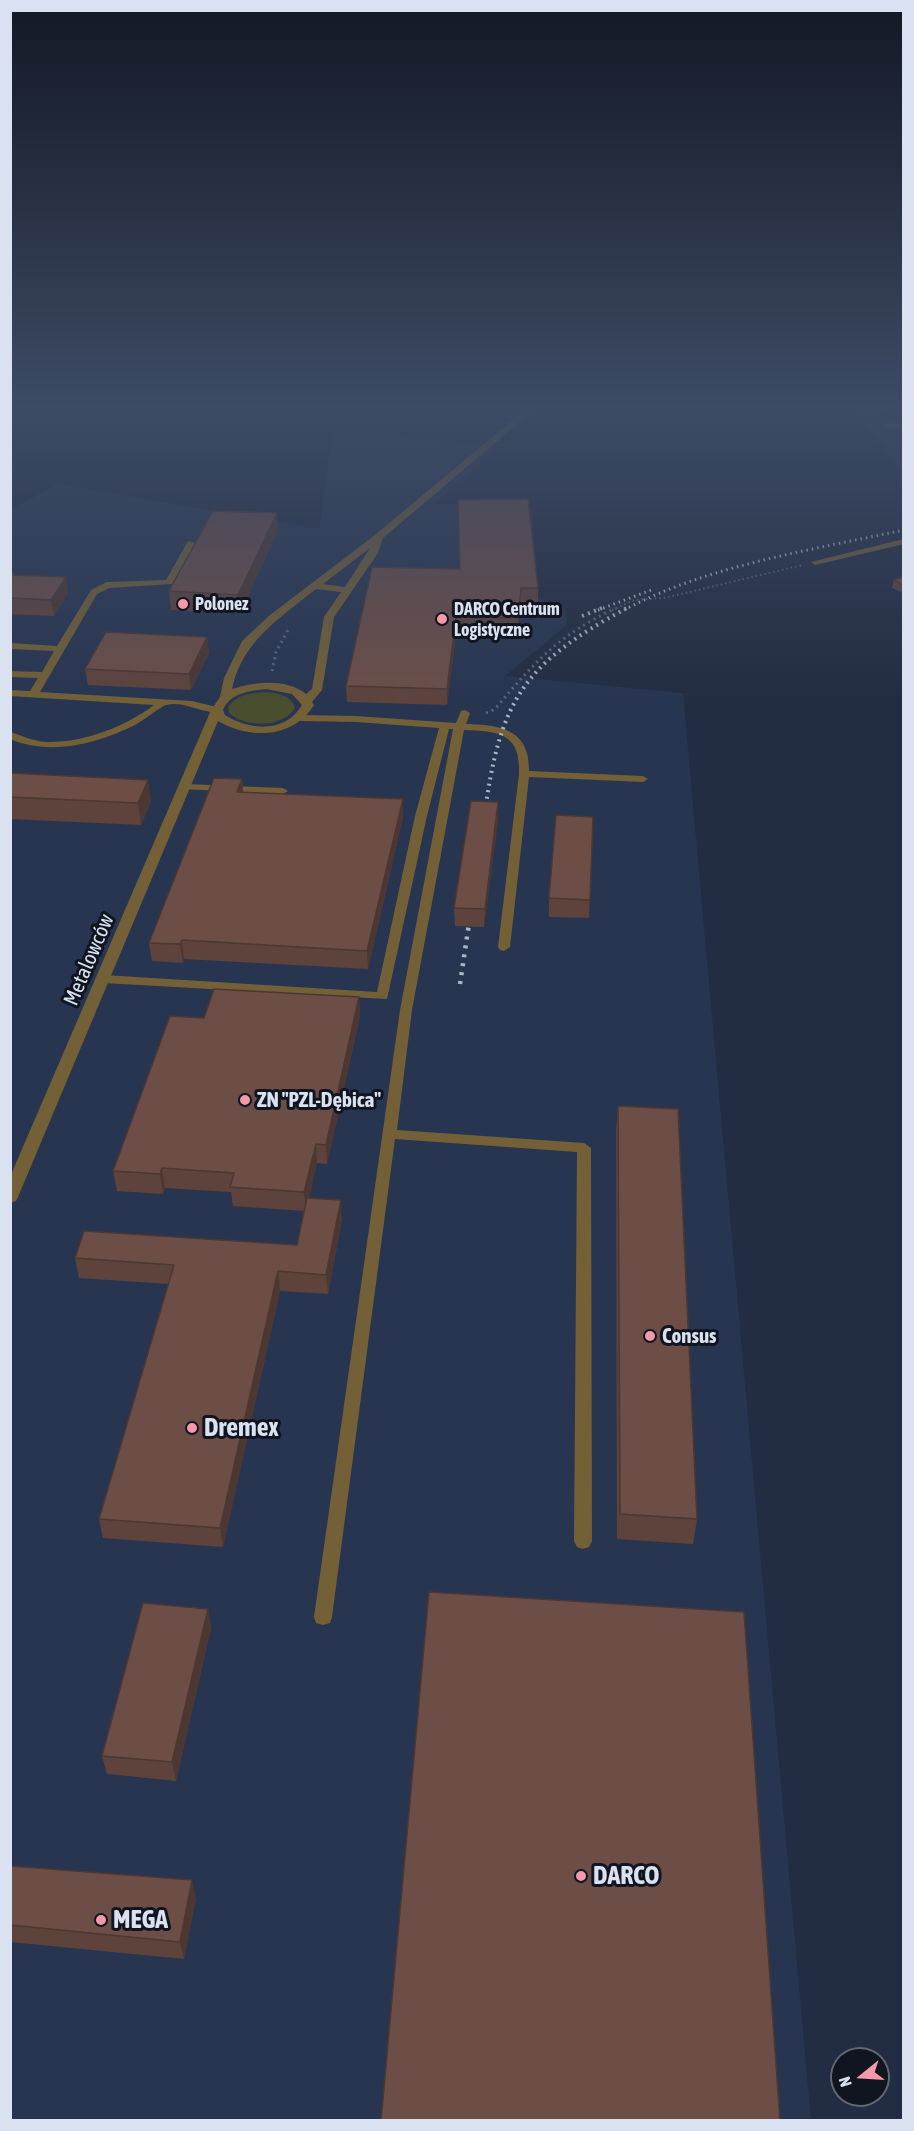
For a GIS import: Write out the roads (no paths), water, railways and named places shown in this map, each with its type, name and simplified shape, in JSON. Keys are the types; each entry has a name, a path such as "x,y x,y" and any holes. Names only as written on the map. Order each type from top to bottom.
{"street":[{"name":"Metalowców","path":"10,1197 217,710 225,697 228,678 246,643 412,508"},
{"name":"Metalowców","path":"301,718 308,705 306,701 317,690 329,617 373,553 378,537"},
{"path":"314,586 347,590"},
{"path":"225,697 250,688 269,686 296,692 306,701"},
{"path":"217,710 219,717 241,728"},
{"path":"206,739 241,728 273,728 301,718"}],"lane":[{"path":"815,562 903,541"},
{"path":"33,695 94,592 107,585 169,582 191,543"},
{"path":"10,646 60,649"},
{"path":"10,674 45,675"},
{"path":"10,693 192,704 217,710"},
{"path":"192,704 225,697"},
{"path":"306,701 334,717"},
{"path":"10,735 27,743 48,745 71,743 149,716 164,702"},
{"path":"323,1617 406,1010 459,727 465,713"},
{"path":"301,718 334,717 459,727 508,734 522,749 525,759 524,774 504,947"},
{"path":"104,979 382,996 421,816 446,726"},
{"path":"524,774 643,778"},
{"path":"185,786 283,791"},
{"path":"389,1134 584,1148 583,1541"}],"railway":[{"path":"624,610 657,594 725,570 797,552 904,530"},
{"path":"598,610 654,589"},
{"path":"582,616 602,608"},
{"path":"484,818 498,744 508,715 522,690 539,669 562,648 627,608"},
{"path":"460,984 471,910"}],"place":[{"name":"Polonez","path":"183,604"},
{"name":"DARCO Centrum Logistyczne","path":"442,619"},
{"name":"ZN \"PZL-Dębica\"","path":"245,1100"},
{"name":"Consus","path":"650,1336"},
{"name":"Dremex","path":"192,1428"},
{"name":"DARCO","path":"581,1876"},
{"name":"MEGA","path":"101,1920"}]}
